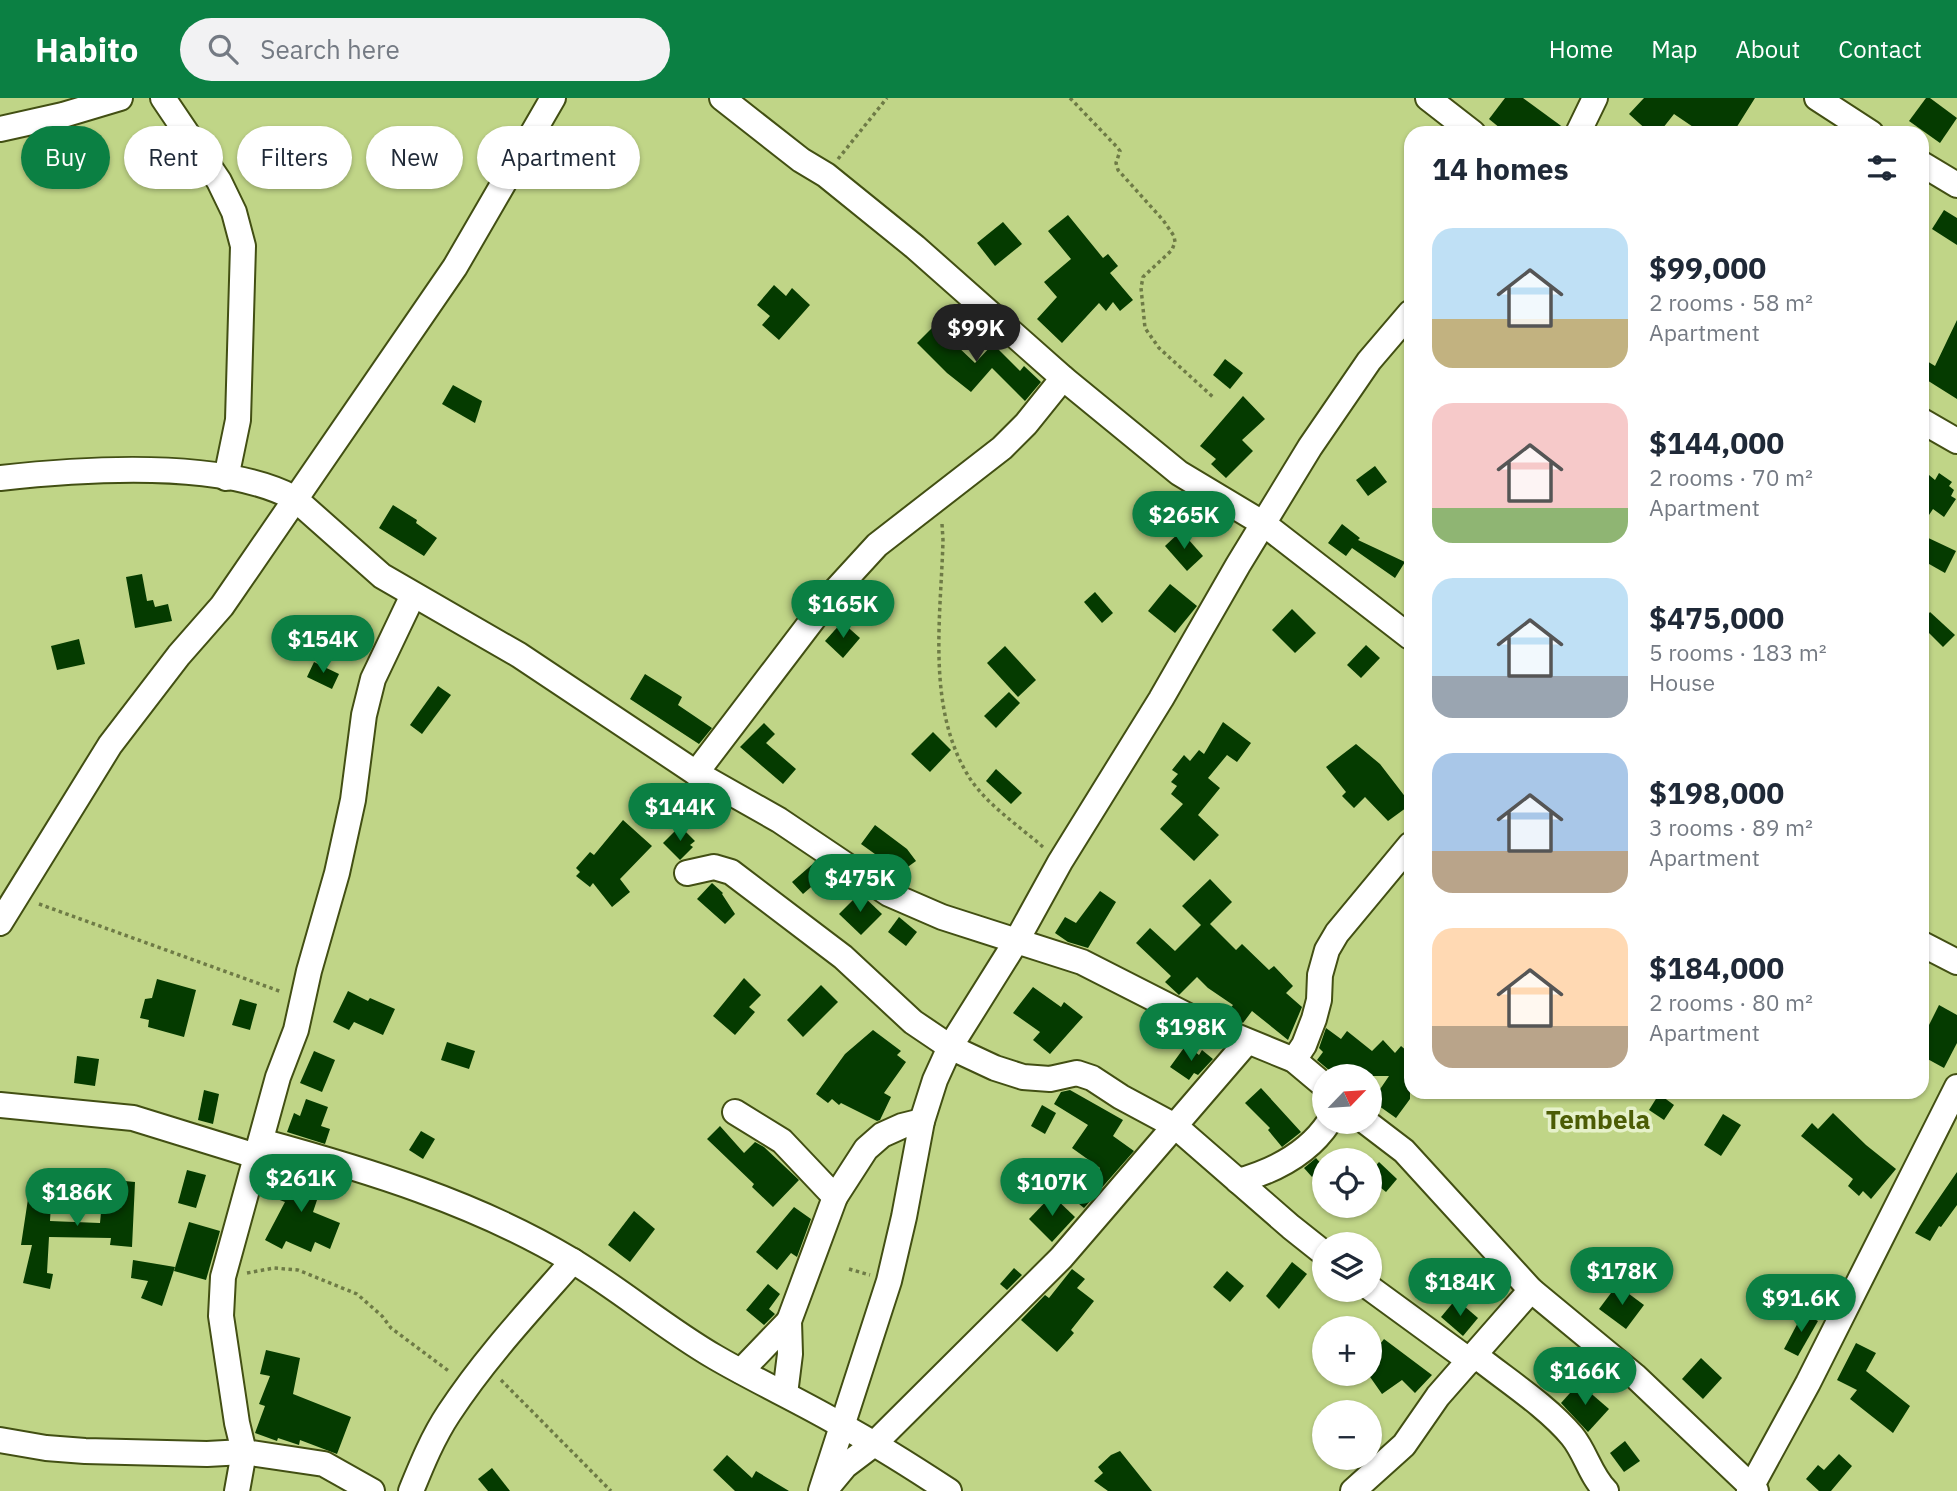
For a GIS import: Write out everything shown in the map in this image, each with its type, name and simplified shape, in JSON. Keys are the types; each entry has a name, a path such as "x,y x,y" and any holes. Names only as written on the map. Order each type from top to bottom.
{"street":[{"path":"0,130 120,98"},
{"path":"163,98 219,181 234,212 243,246 238,420 226,478"},
{"path":"0,923 110,745 179,655 222,606 455,267 554,98"},
{"path":"722,98 801,160 826,175 915,247 1063,377 1179,473 1264,524 1404,632"},
{"path":"1428,98 1464,126"},
{"path":"1581,126 1595,98"},
{"path":"1817,98 1860,126"},
{"path":"1929,168 1957,185"},
{"path":"823,1491 889,1281 922,1121 934,1080 950,1047 1161,699 1238,565 1342,397 1369,360 1404,320"},
{"path":"696,773 833,593 877,545 1002,448 1026,424 1063,377"},
{"path":"1929,425 1957,441"},
{"path":"0,478 120,470 164,471 226,478 280,491 294,498 373,569 413,595 519,655 696,773 779,820 889,894 942,917 1082,962 1194,1019 1294,1060 1312,1075"},
{"path":"237,1491 244,1452 234,1411 221,1316 223,1277 278,1077 296,1030 337,873 353,800 364,715 373,679 413,595"},
{"path":"1294,1060 1304,1045 1314,1019 1320,975 1327,950 1337,933 1404,862"},
{"path":"687,873 714,867 731,872 843,957 913,1022 950,1047 995,1068 1023,1077 1050,1079 1077,1073 1092,1078 1175,1126 1312,1243"},
{"path":"1929,948 1957,962"},
{"path":"823,1491 845,1466 874,1444 1061,1258 1247,1042"},
{"path":"1382,1134 1404,1151 1531,1290 1635,1376 1752,1490 1957,1087"},
{"path":"0,1105 133,1118 258,1148 339,1162 498,1221 573,1261 669,1329 842,1425 949,1491"},
{"path":"734,1112 782,1141 835,1197"},
{"path":"785,1394 790,1354 789,1321 835,1197 866,1149 882,1135 922,1121"},
{"path":"1238,1181 1260,1175 1285,1163 1301,1152 1318,1134"},
{"path":"411,1491 426,1454 469,1385 573,1261"},
{"path":"1353,1491 1404,1445 1438,1396 1531,1290"},
{"path":"1382,1297 1473,1358 1546,1412 1573,1437 1595,1481 1606,1491"},
{"path":"741,1371 789,1321"},
{"path":"0,1440 85,1451 207,1454 244,1452 324,1464 372,1491"}],"path":[{"path":"826,175 887,98"},
{"path":"1070,98 1117,147 1120,151 1116,163 1118,170 1163,219 1174,236 1172,250 1143,277 1141,288 1145,328 1159,348 1213,397"},
{"path":"939,498 943,540 940,651 944,710 950,734 969,776 987,799 1060,862"},
{"path":"17,897 179,953 302,1000"},
{"path":"223,1277 274,1268 298,1270 357,1294 398,1334 469,1385"},
{"path":"484,1364 611,1491"}],"building":[{"path":"1505,98 1523,98 1561,126 1498,126 1489,119"},
{"path":"1644,98 1755,98 1737,126 1692,126 1674,114 1665,126 1642,126 1629,114"},
{"path":"1926,98 1930,98 1957,118 1940,143 1929,135 1929,126 1916,126 1909,121"},
{"path":"1944,210 1957,218 1957,245 1932,229"},
{"path":"1068,215 1103,258 1108,254 1118,266 1110,273 1133,300 1120,311 1113,302 1106,311 1099,303 1062,343 1037,319 1057,297 1044,282 1071,259 1048,231"},
{"path":"1003,222 1022,244 995,266 977,243"},
{"path":"774,285 786,296 792,288 810,305 779,340 762,325 770,316 757,305"},
{"path":"1957,320 1957,399 1929,381 1929,362 1935,366"},
{"path":"935,325 975,363 993,344 1020,371 1024,366 1041,382 1025,401 992,368 971,392 917,343"},
{"path":"1225,359 1243,373 1230,389 1213,375"},
{"path":"453,385 482,401 475,423 442,404"},
{"path":"1243,396 1265,419 1242,440 1253,451 1226,478 1211,464 1216,459 1200,446"},
{"path":"1375,466 1387,482 1368,496 1356,480"},
{"path":"1939,473 1952,482 1949,486 1954,490 1951,496 1956,499 1944,517 1933,509 1929,515 1929,475 1935,480"},
{"path":"393,505 417,520 416,523 437,538 424,556 379,528"},
{"path":"1342,524 1360,538 1358,540 1404,564 1395,578 1352,548 1346,556 1328,543"},
{"path":"1181,531 1203,556 1187,571 1165,546"},
{"path":"1929,538 1956,551 1945,573 1929,564"},
{"path":"142,574 147,601 153,600 155,607 168,604 172,621 135,628 126,577"},
{"path":"1170,584 1197,606 1175,633 1148,611"},
{"path":"1095,592 1113,613 1102,623 1084,602"},
{"path":"1292,609 1316,633 1295,653 1272,630"},
{"path":"1929,613 1955,635 1943,647 1929,633"},
{"path":"842,622 860,638 843,658 825,641"},
{"path":"79,639 85,664 57,670 51,646"},
{"path":"1366,645 1380,658 1361,678 1347,665"},
{"path":"1005,646 1036,680 1018,697 987,663"},
{"path":"314,662 339,674 332,689 307,677"},
{"path":"645,674 682,697 678,705 712,728 699,744 630,699"},
{"path":"438,686 451,695 422,734 410,725"},
{"path":"1009,692 1020,703 996,728 984,716"},
{"path":"1223,722 1251,743 1237,762 1227,755 1208,778 1220,788 1198,815 1219,835 1194,861 1160,829 1183,804 1171,794 1177,786 1171,782 1178,774 1172,770 1184,755 1190,761 1199,750 1204,754"},
{"path":"764,723 775,734 766,743 796,769 783,784 740,747"},
{"path":"933,732 951,750 930,772 911,754"},
{"path":"1356,744 1380,764 1404,795 1404,809 1388,821 1365,797 1354,808 1342,796 1346,792 1326,767"},
{"path":"996,769 1022,793 1011,804 986,781"},
{"path":"623,820 652,846 620,879 630,892 612,907 593,883 590,887 576,876 580,872 576,868 590,852 594,855"},
{"path":"875,825 907,849 916,861 898,874 893,867 861,844"},
{"path":"680,826 695,841 690,845 693,847 680,860 663,843"},
{"path":"815,862 825,875 803,894 792,882"},
{"path":"1210,879 1232,902 1210,924 1236,950 1242,944 1269,970 1274,966 1293,986 1286,993 1302,1007 1288,1040 1252,1011 1243,1023 1228,1011 1233,1005 1197,977 1179,995 1165,982 1171,976 1136,943 1150,928 1175,951 1201,925 1182,906"},
{"path":"712,883 723,893 735,914 725,924 697,899"},
{"path":"1100,891 1116,902 1088,948 1068,942 1055,933 1065,917 1076,923"},
{"path":"860,893 882,914 861,935 839,914"},
{"path":"899,917 917,932 906,946 888,932"},
{"path":"744,978 761,995 749,1007 755,1012 735,1035 713,1016"},
{"path":"157,979 196,990 184,1037 148,1027 149,1020 140,1018 145,999 152,998"},
{"path":"821,985 838,1002 803,1037 787,1020"},
{"path":"1033,987 1061,1007 1064,1002 1083,1017 1050,1054 1033,1040 1040,1032 1013,1013"},
{"path":"348,991 368,1001 370,998 395,1009 383,1035 354,1022 349,1030 333,1022"},
{"path":"240,999 257,1004 250,1030 232,1025"},
{"path":"1939,1005 1957,1015 1957,1043 1944,1068 1929,1060 1929,1025"},
{"path":"1326,1028 1341,1039 1347,1031 1372,1051 1383,1040 1395,1053 1401,1046 1404,1048 1404,1099 1410,1099 1396,1118 1382,1108 1382,1086 1389,1076 1382,1076 1382,1064 1322,1064 1317,1060 1323,1052 1319,1048"},
{"path":"873,1030 901,1051 897,1055 906,1062 884,1093 891,1097 877,1121 841,1103 839,1105 832,1099 828,1103 816,1094 845,1054"},
{"path":"447,1042 475,1051 469,1069 441,1060"},
{"path":"1186,1045 1199,1055 1202,1050 1213,1059 1198,1075 1194,1073 1189,1080 1170,1067"},
{"path":"314,1051 335,1060 322,1092 300,1083"},
{"path":"77,1056 99,1059 95,1086 74,1083"},
{"path":"1261,1088 1301,1132 1282,1147 1268,1130 1270,1128 1245,1103"},
{"path":"204,1090 219,1094 213,1124 198,1120"},
{"path":"1070,1090 1123,1120 1113,1136 1134,1151 1084,1208 1073,1199 1100,1168 1072,1148 1088,1125 1054,1104 1061,1092"},
{"path":"306,1099 328,1107 321,1126 330,1129 325,1144 287,1132 294,1113 300,1116"},
{"path":"1656,1099 1666,1099 1674,1105 1664,1120 1649,1110"},
{"path":"1042,1105 1056,1113 1045,1134 1031,1126"},
{"path":"1833,1113 1896,1169 1871,1199 1863,1191 1859,1196 1848,1186 1853,1179 1801,1136 1812,1123 1818,1129"},
{"path":"1723,1114 1741,1125 1721,1156 1704,1145"},
{"path":"720,1126 744,1153 755,1142 799,1180 773,1207 752,1187 754,1184 707,1139"},
{"path":"421,1131 435,1139 423,1159 409,1150"},
{"path":"1312,1161 1312,1177 1304,1168"},
{"path":"1382,1165 1397,1179 1386,1192 1382,1189"},
{"path":"280,1168 325,1183 313,1212 340,1223 330,1249 315,1242 311,1252 286,1241 282,1249 265,1240 285,1202 277,1199 281,1186 274,1185"},
{"path":"187,1170 206,1175 196,1208 178,1203"},
{"path":"1957,1172 1957,1205 1930,1241 1915,1233"},
{"path":"104,1179 135,1182 132,1247 110,1245 111,1238 49,1237 47,1273 53,1274 50,1289 23,1283 32,1245 21,1245 28,1199 51,1203 50,1221 100,1223"},
{"path":"1052,1195 1075,1217 1052,1242 1029,1219"},
{"path":"794,1207 811,1219 797,1257 791,1253 777,1270 756,1252"},
{"path":"634,1211 655,1229 630,1262 608,1245"},
{"path":"189,1222 220,1231 206,1280 174,1271"},
{"path":"133,1260 175,1267 162,1306 141,1298 148,1281 131,1278"},
{"path":"1439,1261 1461,1289 1452,1301 1425,1272"},
{"path":"1292,1262 1307,1274 1279,1309 1266,1296"},
{"path":"1014,1268 1022,1275 1007,1290 1000,1284"},
{"path":"1072,1269 1085,1279 1077,1288 1094,1301 1071,1330 1074,1333 1057,1352 1021,1320 1045,1295 1049,1298"},
{"path":"1227,1271 1244,1286 1230,1302 1213,1287"},
{"path":"768,1284 780,1294 769,1309 775,1314 764,1325 746,1310"},
{"path":"1617,1285 1644,1305 1626,1329 1599,1309"},
{"path":"1456,1299 1478,1318 1463,1336 1441,1317"},
{"path":"1803,1313 1818,1321 1798,1356 1784,1349"},
{"path":"1384,1339 1432,1375 1415,1393 1402,1380 1382,1394 1376,1386 1382,1386"},
{"path":"1856,1343 1876,1353 1866,1371 1910,1406 1893,1433 1850,1399 1857,1390 1837,1380"},
{"path":"266,1350 300,1358 293,1394 351,1417 337,1454 300,1440 299,1445 255,1433 265,1406 259,1404 270,1376 260,1374"},
{"path":"1701,1358 1722,1378 1703,1399 1682,1379"},
{"path":"1579,1383 1609,1409 1588,1432 1561,1403"},
{"path":"1625,1441 1640,1461 1624,1472 1610,1453"},
{"path":"1120,1451 1152,1491 1108,1491 1094,1481 1103,1473 1098,1467"},
{"path":"1839,1454 1852,1466 1831,1491 1819,1491 1806,1479 1818,1465 1824,1470"},
{"path":"727,1455 752,1478 756,1471 789,1491 735,1491 713,1470"},
{"path":"492,1468 510,1491 488,1491 478,1479"}],"district":[{"name":"Tembela","path":"1598,1119"}]}
